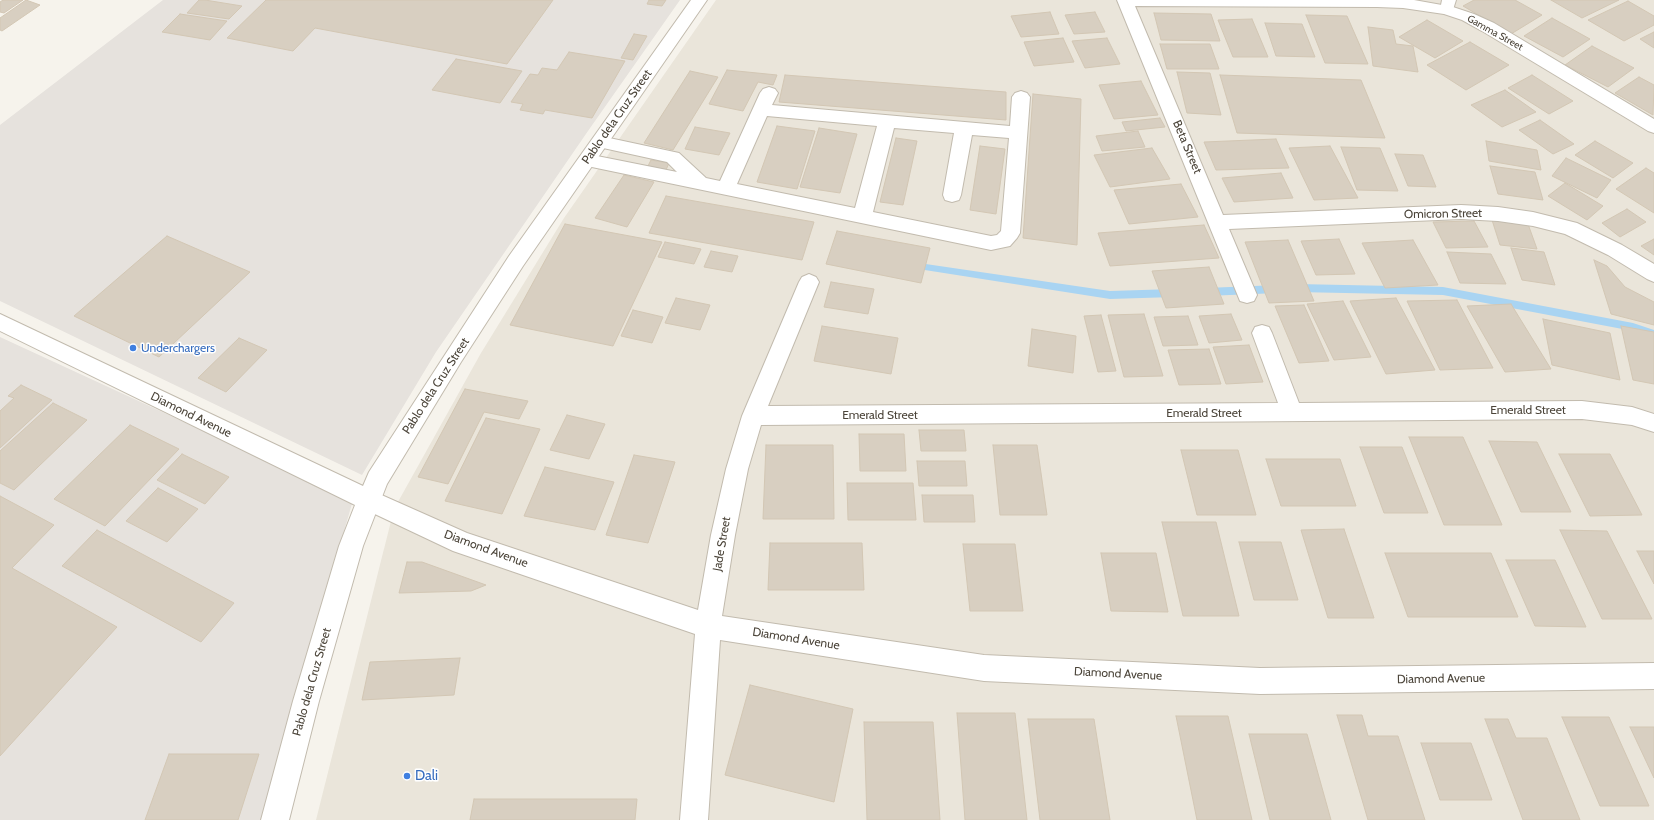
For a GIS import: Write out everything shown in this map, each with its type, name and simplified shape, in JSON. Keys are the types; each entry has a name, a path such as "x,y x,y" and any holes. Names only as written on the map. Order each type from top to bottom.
{"street":[{"name":"Pablo dela Cruz Street","path":"275,820 306,701 351,546 377,479 516,261 699,0"},
{"name":"Gamma Street","path":"1125,0 1377,2 1448,5 1488,27 1654,127"},
{"name":"Beta Street","path":"1125,0 1247,295"},
{"path":"726,188 769,93"},
{"path":"587,160 991,243 1003,241 1010,233 1021,97"},
{"path":"761,110 1018,133"},
{"path":"862,216 887,121"},
{"path":"952,195 964,128"},
{"path":"600,142 674,157 700,183"},
{"name":"Omicron Street","path":"1218,222 1461,212 1533,218 1570,228 1615,250 1654,274"},
{"name":"Jade Street","path":"694,820 708,626 723,535 737,469 753,416 809,282"},
{"name":"Diamond Avenue","path":"0,322 368,500 462,542 708,626 984,668 1260,681 1654,676"},
{"path":"1262,333 1292,412"},
{"name":"Emerald Street","path":"753,416 1582,410 1632,416 1654,423"}],"shaded area":[{"path":"163,0 680,0 436,352 362,475 0,301 0,125"},
{"path":"716,0 1654,0 1654,820 316,820 394,509 481,353 564,218"},
{"path":"0,337 353,500 261,820 0,820"}],"building":[{"path":"3,0 23,0 4,13 0,12 0,2"},
{"path":"26,0 40,5 2,31 0,30 0,18"},
{"path":"199,0 242,6 229,19 187,13"},
{"path":"266,0 553,0 507,64 315,28 293,51 227,38"},
{"path":"649,0 666,0 662,6 647,4"},
{"path":"1474,0 1515,0 1542,15 1511,34 1463,6"},
{"path":"1551,0 1619,0 1582,18"},
{"path":"1628,1 1654,16 1654,25 1624,41 1588,20"},
{"path":"1050,12 1059,34 1021,37 1011,16"},
{"path":"1095,12 1105,32 1074,34 1065,15"},
{"path":"1154,13 1211,14 1220,41 1161,40"},
{"path":"180,14 227,21 210,40 162,32"},
{"path":"1306,15 1347,16 1368,64 1325,63"},
{"path":"1552,18 1590,39 1563,57 1524,36"},
{"path":"1252,19 1268,57 1233,57 1218,20"},
{"path":"1427,20 1463,41 1435,58 1399,37"},
{"path":"1265,23 1302,24 1315,57 1276,56"},
{"path":"1368,27 1393,30 1396,44 1413,46 1418,72 1373,66"},
{"path":"1654,32 1654,48 1640,39"},
{"path":"634,34 647,36 633,60 621,58"},
{"path":"1063,38 1074,62 1034,66 1024,42"},
{"path":"1107,38 1120,64 1085,68 1072,41"},
{"path":"1470,42 1509,65 1466,90 1427,65"},
{"path":"1160,44 1210,44 1219,69 1167,69"},
{"path":"1592,46 1634,68 1608,87 1565,65"},
{"path":"569,52 625,61 592,118 545,110 543,114 520,110 523,104 511,102 530,74 538,75 542,68 557,70"},
{"path":"456,59 522,71 500,103 432,90"},
{"path":"727,70 777,75 773,85 758,82 743,111 709,104"},
{"path":"690,71 718,77 673,150 644,143"},
{"path":"1177,72 1210,73 1221,115 1187,113"},
{"path":"785,75 1006,92 1006,120 779,102"},
{"path":"1220,75 1361,80 1385,138 1237,133"},
{"path":"1532,75 1573,101 1549,114 1508,88"},
{"path":"1639,77 1654,85 1653,115 1615,93"},
{"path":"1141,81 1158,115 1114,119 1099,85"},
{"path":"1505,90 1536,112 1502,127 1471,105"},
{"path":"1033,94 1081,99 1077,245 1023,238"},
{"path":"1160,118 1165,127 1126,131 1122,122"},
{"path":"1540,120 1574,144 1553,154 1519,130"},
{"path":"777,126 815,131 797,189 757,182"},
{"path":"695,127 730,133 719,155 685,149"},
{"path":"819,128 857,134 840,193 800,187"},
{"path":"1138,131 1145,147 1102,151 1096,136"},
{"path":"896,138 917,141 903,205 880,202"},
{"path":"1276,139 1289,168 1216,170 1204,142"},
{"path":"1486,141 1537,150 1541,170 1489,161"},
{"path":"1595,141 1633,163 1613,178 1575,155"},
{"path":"980,146 1005,149 996,214 970,210"},
{"path":"1330,146 1358,198 1314,200 1289,148"},
{"path":"1341,147 1380,148 1398,191 1357,190"},
{"path":"1152,148 1170,179 1110,187 1094,155"},
{"path":"1395,154 1423,155 1436,187 1408,186"},
{"path":"1566,158 1611,180 1597,198 1552,176"},
{"path":"651,160 669,163 666,170 648,166"},
{"path":"1490,166 1535,172 1543,200 1498,194"},
{"path":"1646,168 1654,173 1654,213 1616,189"},
{"path":"1281,173 1293,198 1234,202 1222,178"},
{"path":"624,175 654,182 627,227 595,218"},
{"path":"1565,183 1603,206 1587,220 1548,196"},
{"path":"1181,184 1198,217 1129,224 1114,190"},
{"path":"666,196 814,222 802,260 649,233"},
{"path":"1627,209 1646,222 1620,237 1602,223"},
{"path":"1492,220 1528,224 1537,249 1500,245"},
{"path":"1474,221 1488,247 1446,248 1433,222"},
{"path":"565,224 662,242 613,346 510,325"},
{"path":"1204,225 1219,258 1110,266 1098,233"},
{"path":"837,231 930,248 921,283 826,264"},
{"path":"167,236 250,272 159,357 74,316"},
{"path":"1339,239 1355,274 1316,275 1301,241"},
{"path":"1654,239 1654,255 1641,246"},
{"path":"1288,240 1314,301 1269,303 1245,242"},
{"path":"1413,240 1438,285 1385,288 1362,243"},
{"path":"665,242 701,249 694,264 658,257"},
{"path":"1511,248 1544,252 1555,285 1522,280"},
{"path":"711,251 738,256 732,272 704,267"},
{"path":"1447,252 1491,254 1506,284 1460,283"},
{"path":"1594,260 1607,266 1625,287 1654,302 1654,325 1611,314"},
{"path":"1209,267 1224,304 1166,308 1152,271"},
{"path":"831,282 874,289 868,314 824,307"},
{"path":"676,298 710,305 700,330 665,323"},
{"path":"1396,298 1435,370 1386,374 1350,301"},
{"path":"1457,300 1493,368 1440,370 1407,301"},
{"path":"1343,301 1371,357 1334,360 1307,304"},
{"path":"1511,304 1551,369 1505,372 1467,306"},
{"path":"1304,305 1329,361 1299,363 1275,306"},
{"path":"633,310 663,317 652,343 621,336"},
{"path":"1144,314 1163,376 1124,377 1108,315"},
{"path":"1231,314 1242,340 1209,343 1199,316"},
{"path":"1101,315 1116,371 1098,372 1084,316"},
{"path":"1188,316 1198,345 1163,346 1154,317"},
{"path":"1543,319 1610,333 1620,380 1552,365"},
{"path":"822,326 898,338 891,374 814,361"},
{"path":"1621,326 1654,332 1654,384 1633,380"},
{"path":"1032,329 1076,336 1073,373 1028,366"},
{"path":"239,338 267,350 226,392 198,378"},
{"path":"1249,345 1263,382 1226,384 1213,347"},
{"path":"1209,349 1221,384 1179,385 1168,350"},
{"path":"21,385 52,400 0,448 0,411 14,398 8,396"},
{"path":"465,389 528,401 519,419 484,412 448,484 418,477"},
{"path":"53,403 87,420 14,490 0,483 0,451"},
{"path":"567,415 605,424 589,459 550,450"},
{"path":"486,418 540,429 502,514 445,501"},
{"path":"130,425 179,449 105,526 54,499"},
{"path":"919,430 964,430 966,451 921,451"},
{"path":"859,434 904,434 906,471 860,471"},
{"path":"1409,437 1463,437 1502,525 1444,525"},
{"path":"1489,441 1537,442 1571,512 1521,512"},
{"path":"766,445 833,445 834,519 763,519"},
{"path":"993,445 1037,445 1047,515 1000,515"},
{"path":"1360,447 1402,447 1428,513 1384,513"},
{"path":"1181,450 1238,450 1256,515 1197,515"},
{"path":"182,454 229,477 205,504 157,480"},
{"path":"1559,454 1610,454 1642,515 1590,516"},
{"path":"634,455 675,462 648,543 606,535"},
{"path":"1266,459 1340,459 1356,506 1281,506"},
{"path":"917,461 965,461 967,486 919,486"},
{"path":"545,467 614,482 595,530 524,516"},
{"path":"847,483 913,483 916,520 848,520"},
{"path":"158,488 198,509 167,542 126,521"},
{"path":"922,495 973,495 975,522 924,522"},
{"path":"0,496 54,525 12,568 117,627 0,756"},
{"path":"1162,522 1216,522 1239,616 1183,616"},
{"path":"1344,529 1374,618 1328,618 1301,530"},
{"path":"97,530 234,603 201,642 62,566"},
{"path":"1560,530 1607,531 1652,619 1602,619"},
{"path":"1239,542 1281,542 1298,600 1254,600"},
{"path":"770,543 862,543 864,590 768,590"},
{"path":"963,544 1015,544 1023,611 970,611"},
{"path":"1637,551 1654,551 1654,584"},
{"path":"1101,553 1156,553 1168,612 1111,611"},
{"path":"1385,553 1491,553 1518,617 1408,617"},
{"path":"1506,560 1555,560 1586,627 1535,626"},
{"path":"407,562 422,562 486,585 471,591 399,593"},
{"path":"460,658 454,695 362,700 370,662"},
{"path":"750,685 853,709 834,802 725,775"},
{"path":"957,713 1015,713 1027,820 965,820"},
{"path":"1337,715 1362,715 1368,736 1398,736 1425,820 1368,820"},
{"path":"1176,716 1228,716 1252,820 1197,820"},
{"path":"1562,717 1609,717 1649,806 1600,806"},
{"path":"1028,719 1094,719 1110,820 1040,820"},
{"path":"1485,719 1508,719 1516,738 1547,738 1580,820 1523,820"},
{"path":"864,722 933,722 940,820 867,820"},
{"path":"1630,727 1654,727 1654,778"},
{"path":"1249,734 1307,734 1331,820 1270,820"},
{"path":"1421,743 1471,743 1492,800 1440,800"},
{"path":"169,754 259,754 238,820 145,820"},
{"path":"474,799 637,799 635,820 470,820"}],"waterway":[{"path":"912,265 1110,295 1174,293"},
{"path":"1296,288 1443,291 1633,327 1654,334"},
{"path":"1206,292 1278,289"}],"place":[{"name":"Underchargers","path":"133,348"},
{"name":"Dali","path":"407,776"}]}
